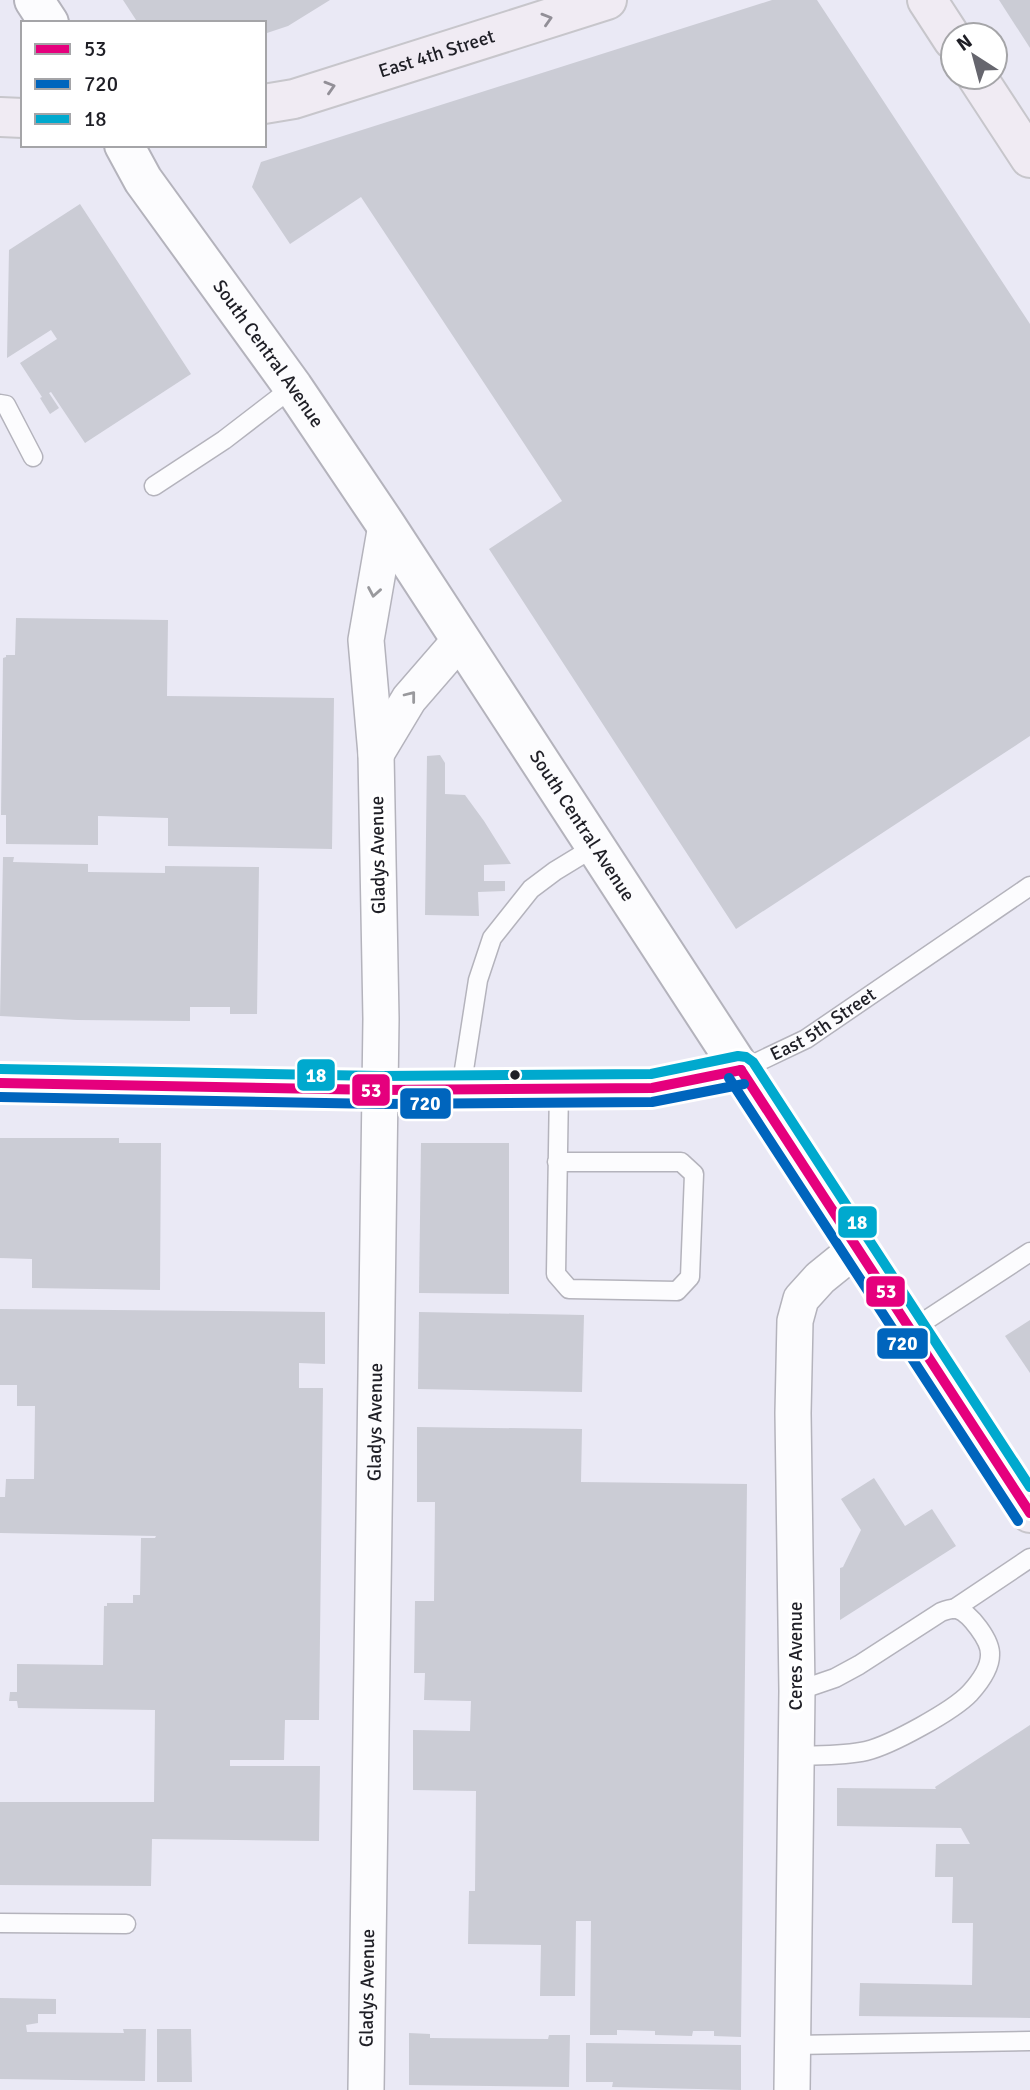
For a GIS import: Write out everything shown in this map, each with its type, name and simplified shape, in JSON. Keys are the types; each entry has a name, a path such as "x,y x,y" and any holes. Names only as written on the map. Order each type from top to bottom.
{"main road":[{"path":"34,0 48,21"},
{"name":"East 4th Street","path":"266,104 294,99 607,0"},
{"path":"927,0 941,21"},
{"path":"986,91 1030,158"},
{"path":"0,117 21,118"},
{"name":"South Central Avenue","path":"125,147 143,180 293,387 386,525 1030,1513"},
{"name":"East 5th Street","path":"0,1083 381,1090 652,1088 741,1070"}],"street":[{"name":"Gladys Avenue","path":"366,2090 381,1005 376,754 366,640 386,525"},
{"path":"376,754 408,699 461,639"},
{"name":"Ceres Avenue","path":"792,2090 797,1691 793,1413 795,1321 801,1299 820,1278 857,1248"}],"lane":[{"path":"153,486 224,439 293,387"},
{"path":"0,404 6,405 33,457"},
{"path":"461,1089 478,980 492,938 531,889 596,846"},
{"name":"East 5th Street","path":"741,1070 806,1039 1030,886"},
{"path":"557,1162 681,1162 694,1174 690,1277 677,1292 569,1289 556,1274 557,1162 559,1088"},
{"path":"911,1330 1030,1252"},
{"path":"797,1691 835,1678 859,1665 941,1612 954,1609 1030,1558"},
{"path":"796,1756 867,1751 949,1710 970,1693 985,1674 991,1654 982,1633 968,1615 954,1609"},
{"path":"0,1923 126,1924"},
{"path":"793,2045 1030,2041"}],"building":[{"path":"123,0 330,0 288,26 266,33 266,21 137,21"},
{"path":"772,0 817,0 1030,324 1030,736 736,929 489,549 562,501 361,197 290,244 252,187 261,162"},
{"path":"999,0 1030,0 1030,48"},
{"path":"80,204 191,374 85,443 51,392 49,393 59,408 50,414 20,363 57,339 51,330 7,358 9,250"},
{"path":"16,618 168,620 167,696 334,698 332,849 168,846 168,818 98,816 98,845 6,844 6,815 1,815 3,658 6,655 15,655"},
{"path":"440,755 445,763 445,794 465,795 511,864 484,865 484,881 505,881 505,891 478,892 479,916 425,915 427,756"},
{"path":"3,857 14,857 13,862 88,864 88,872 165,873 165,866 259,867 257,1014 230,1014 230,1007 190,1007 190,1021 0,1016"},
{"path":"0,1138 119,1138 119,1143 161,1143 160,1290 32,1288 32,1259 0,1258"},
{"path":"421,1143 509,1143 509,1294 419,1293"},
{"path":"0,1309 325,1312 325,1364 299,1363 299,1388 323,1388 319,1720 285,1720 284,1760 230,1760 230,1766 320,1766 319,1841 152,1839 151,1886 0,1885 0,1802 154,1802 155,1710 18,1708 17,1701 9,1701 10,1692 17,1692 17,1664 103,1665 104,1606 107,1606 107,1603 133,1603 133,1595 140,1595 141,1538 156,1536 0,1533 0,1497 5,1497 6,1479 34,1479 35,1406 17,1406 17,1385 0,1385"},
{"path":"419,1312 584,1315 582,1392 418,1389"},
{"path":"1030,1320 1030,1373 1005,1336"},
{"path":"417,1427 582,1429 581,1482 747,1484 741,2037 714,2036 714,2031 693,2031 692,2036 617,2030 617,2035 590,2035 591,1921 576,1921 575,1996 540,1996 541,1945 468,1944 469,1891 475,1891 476,1791 413,1790 413,1730 470,1731 471,1701 424,1700 425,1673 414,1673 415,1601 434,1601 435,1502 417,1502"},
{"path":"874,1478 905,1526 932,1509 956,1546 840,1620 840,1568 843,1567 861,1530 841,1499"},
{"path":"1030,1725 1030,2018 859,2016 860,1983 972,1985 973,1923 952,1923 953,1877 935,1877 936,1844 970,1844 961,1828 837,1826 837,1788 936,1789 935,1787"},
{"path":"0,1998 56,1999 56,2014 38,2014 38,2023 26,2025 27,2032 124,2033 123,2029 146,2029 145,2081 0,2079"},
{"path":"157,2029 191,2029 192,2082 157,2082"},
{"path":"409,2033 430,2034 430,2038 548,2039 549,2035 570,2035 569,2087 409,2085"},
{"path":"586,2043 741,2045 741,2090 612,2087 613,2082 586,2082"}],"transit line":[{"name":"18","path":"0,1069 381,1076 651,1074 738,1056 746,1057 753,1062 1030,1487"},
{"name":"53","path":"741,1070 1030,1513"},
{"name":"53","path":"0,1083 381,1090 652,1088 741,1070"},
{"name":"720","path":"729,1078 1018,1521"},
{"name":"720","path":"0,1097 381,1104 652,1102 744,1084"}]}
